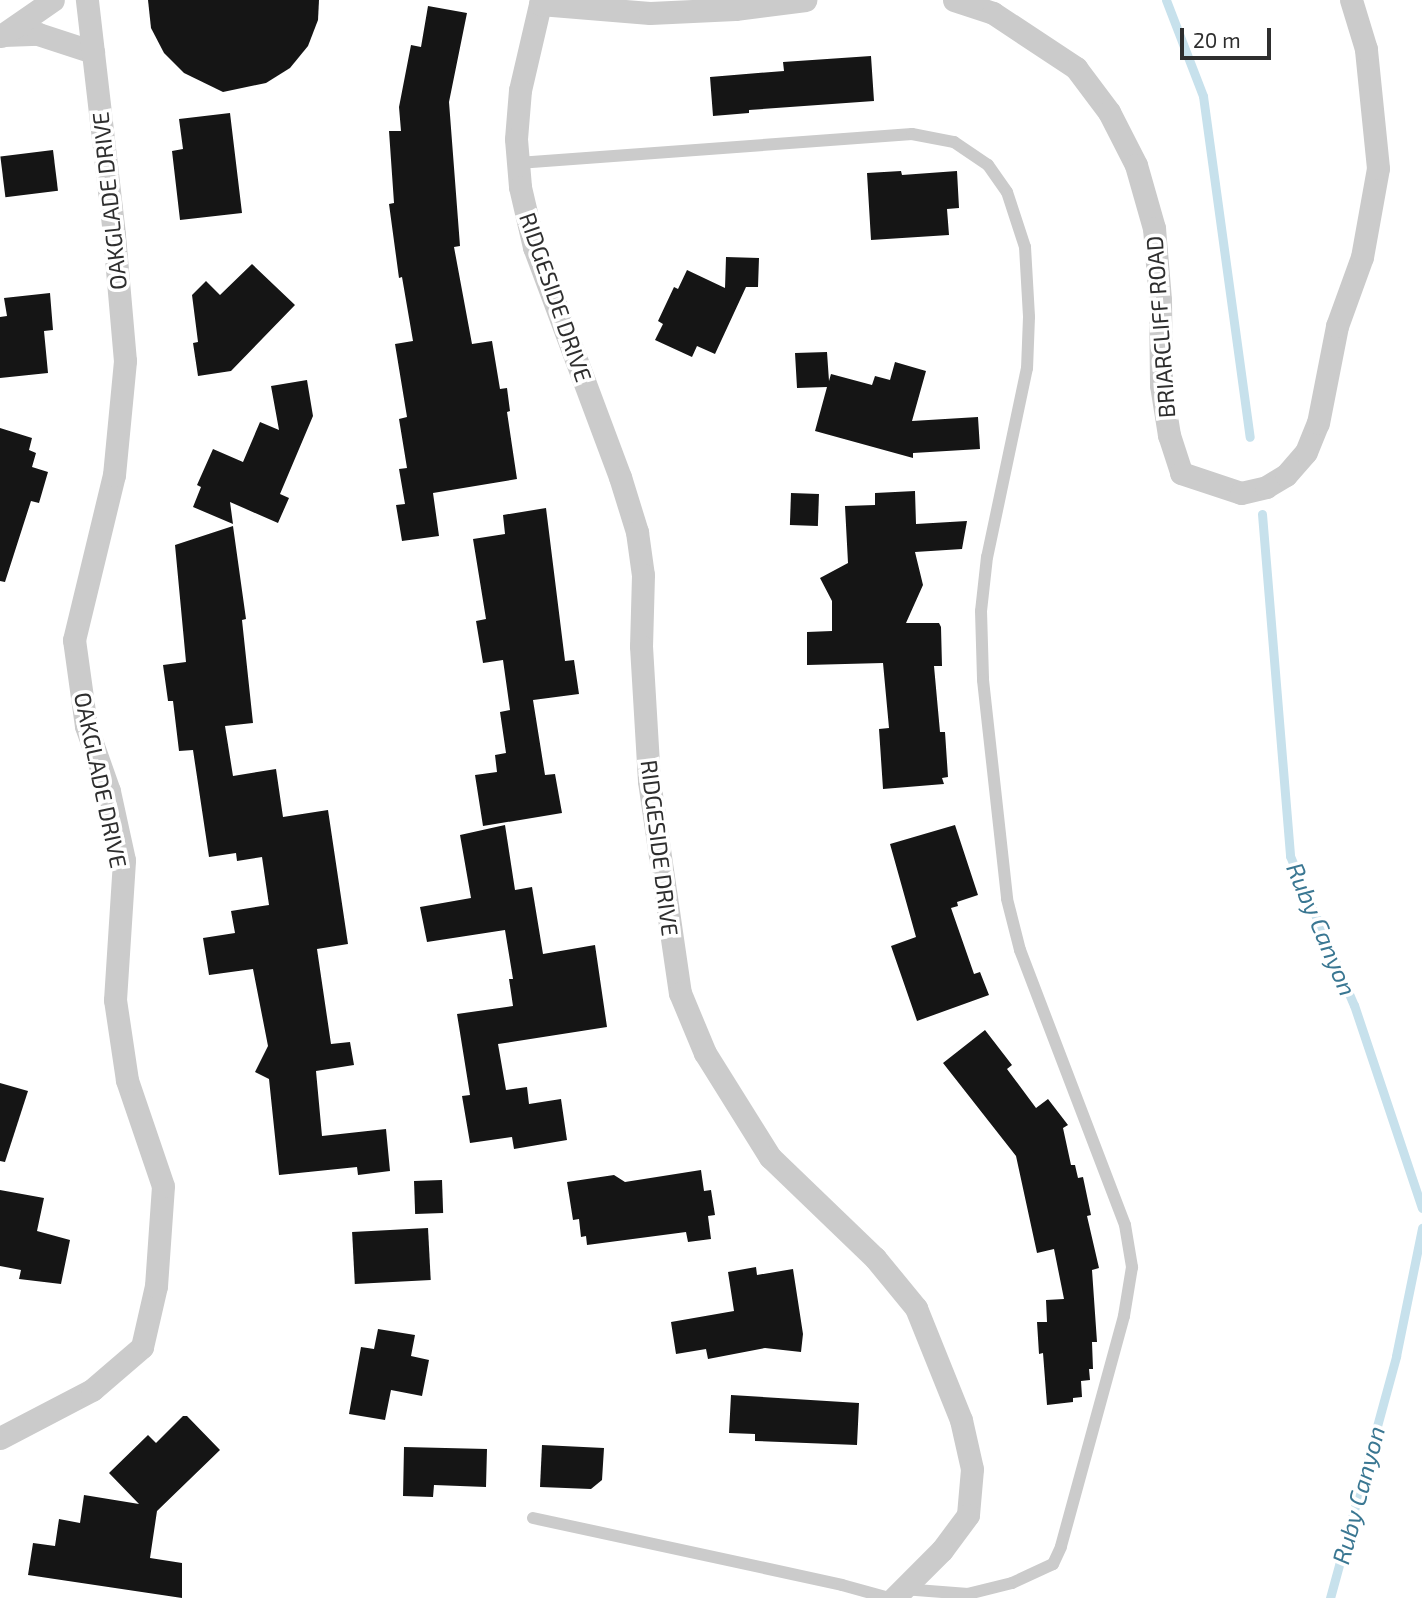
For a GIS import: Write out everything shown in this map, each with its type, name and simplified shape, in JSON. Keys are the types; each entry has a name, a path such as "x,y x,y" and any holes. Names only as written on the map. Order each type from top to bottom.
{"street":[{"path":"2,36 53,0"},
{"name":"OAKGLADE DRIVE","path":"0,1438 92,1390 142,1347 156,1286 163,1186 125,1066 115,1000 124,860 109,791 86,726 74,640 114,475 125,361 114,234 87,0"},
{"path":"541,2 650,13 735,9 805,0"},
{"name":"BRIARCLIFF ROAD","path":"954,0 993,13 1076,68 1109,112 1136,165 1154,228 1161,385 1169,435 1181,473 1241,493 1266,487 1286,475 1306,452 1324,399 1337,326 1362,257 1378,168 1366,49 1351,0"},
{"name":"RIDGESIDE DRIVE","path":"541,2 520,90 516,139 518,163 534,247 620,477 637,532 643,575 641,646 649,780 680,993 705,1054 770,1157 875,1258 916,1308 961,1420 972,1469 968,1515 942,1550 895,1595"},
{"path":"2,36 37,34 93,52"}],"lane":[{"path":"518,163 912,134 954,142 988,165 1007,192 1025,247 1027,368 987,557 981,611 983,680 1007,899 1020,950 1125,1225 1132,1267 1124,1317 1061,1547 1054,1564 1012,1583 968,1594 895,1595 533,1518"}],"building":[{"path":"148,0 319,0 318,20 308,46 290,68 266,83 223,92 184,73 164,53 151,28"},
{"path":"428,6 467,13 449,102 460,246 454,247 472,344 492,341 500,389 507,388 510,411 507,412 517,479 433,493 439,536 402,541 396,505 405,504 399,469 407,468 399,419 407,417 395,344 413,341 402,277 399,278 389,204 394,203 389,131 401,131 399,107 411,45 421,47"},
{"path":"871,56 874,101 749,110 749,113 713,116 710,77 784,71 783,62"},
{"path":"230,113 242,213 180,220 172,151 183,149 179,119"},
{"path":"53,150 58,191 5,197 0,156"},
{"path":"901,171 902,175 957,171 959,208 947,209 949,235 871,240 867,173"},
{"path":"726,257 759,258 758,287 746,287 715,354 697,346 692,357 655,340 663,324 658,321 674,287 678,289 687,270 725,288"},
{"path":"252,264 295,305 231,371 198,376 193,343 198,342 192,295 206,281 220,295"},
{"path":"50,293 53,330 44,331 48,373 0,378 0,317 7,316 4,298"},
{"path":"827,352 829,381 831,374 872,385 875,376 890,380 895,362 926,371 912,421 978,417 980,449 913,453 913,458 815,431 827,387 797,388 795,353"},
{"path":"307,380 313,416 280,494 289,498 278,523 230,502 233,524 193,507 201,487 197,485 213,449 243,462 260,422 279,430 271,386"},
{"path":"0,428 32,438 29,450 36,453 32,467 48,472 39,503 31,501 5,582 0,581"},
{"path":"915,491 916,524 967,521 962,549 915,552 923,585 906,623 939,623 941,627 942,666 934,666 940,732 945,732 948,777 942,778 944,784 883,789 879,729 889,728 883,663 807,665 807,632 832,631 832,601 820,578 848,563 845,506 875,505 875,493"},
{"path":"791,493 819,494 818,526 790,525"},
{"path":"546,508 565,661 574,660 579,694 533,700 545,775 555,774 562,813 483,826 475,775 497,772 495,755 506,753 500,712 510,710 503,660 483,663 476,621 486,619 473,539 505,534 503,515"},
{"path":"233,526 246,619 242,620 253,723 225,726 233,776 276,769 283,817 328,810 348,944 317,949 331,1044 350,1042 354,1065 316,1071 322,1136 386,1129 390,1171 358,1175 357,1167 279,1175 269,1079 255,1072 268,1046 253,969 209,975 203,938 235,933 231,911 269,905 262,857 237,861 236,853 209,857 193,750 179,751 173,701 168,701 163,665 186,662 175,545"},
{"path":"505,825 515,890 532,887 543,954 595,945 607,1027 498,1044 506,1090 527,1087 529,1104 561,1099 567,1140 514,1149 512,1137 470,1143 462,1096 470,1095 457,1014 513,1006 509,979 513,979 505,930 427,942 420,907 471,898 460,835"},
{"path":"955,825 978,895 957,902 958,906 951,908 974,974 980,972 989,995 917,1021 891,946 916,937 890,844"},
{"path":"985,1030 1012,1065 1007,1069 1036,1108 1048,1099 1068,1125 1063,1128 1071,1165 1075,1165 1078,1178 1083,1177 1091,1215 1087,1216 1099,1268 1092,1270 1097,1342 1092,1342 1093,1369 1089,1369 1090,1380 1081,1381 1082,1397 1073,1398 1073,1402 1047,1405 1043,1353 1039,1354 1037,1322 1047,1322 1046,1300 1064,1299 1054,1249 1037,1253 1016,1156 943,1063"},
{"path":"0,1083 28,1091 5,1162 0,1161"},
{"path":"701,1170 704,1191 711,1190 715,1215 708,1216 711,1239 688,1242 686,1232 587,1245 586,1236 581,1237 579,1219 573,1220 567,1182 614,1175 625,1182"},
{"path":"442,1180 443,1213 415,1214 414,1181"},
{"path":"0,1190 44,1198 37,1231 70,1240 61,1284 19,1279 21,1270 0,1266"},
{"path":"428,1228 431,1280 355,1284 352,1232"},
{"path":"756,1267 757,1275 793,1269 803,1334 801,1352 765,1348 708,1359 706,1349 676,1354 671,1322 734,1311 728,1272"},
{"path":"378,1329 415,1335 411,1356 429,1360 422,1396 391,1390 385,1420 349,1414 361,1347 374,1349"},
{"path":"731,1395 859,1403 857,1445 755,1441 755,1434 729,1433"},
{"path":"183,1416 187,1416 220,1450 157,1511 150,1558 182,1563 182,1598 28,1575 33,1543 55,1546 59,1519 80,1523 84,1495 139,1504 109,1473 148,1435 156,1443"},
{"path":"542,1445 604,1448 602,1480 591,1489 540,1487"},
{"path":"404,1447 487,1449 486,1487 434,1485 433,1497 403,1496"}],"waterway":[{"path":"1166,0 1203,96 1250,437"},
{"name":"Ruby Canyon","path":"1262,514 1290,856 1354,1005 1422,1208"},
{"name":"Ruby Canyon","path":"1330,1598 1396,1356 1422,1228"}]}
